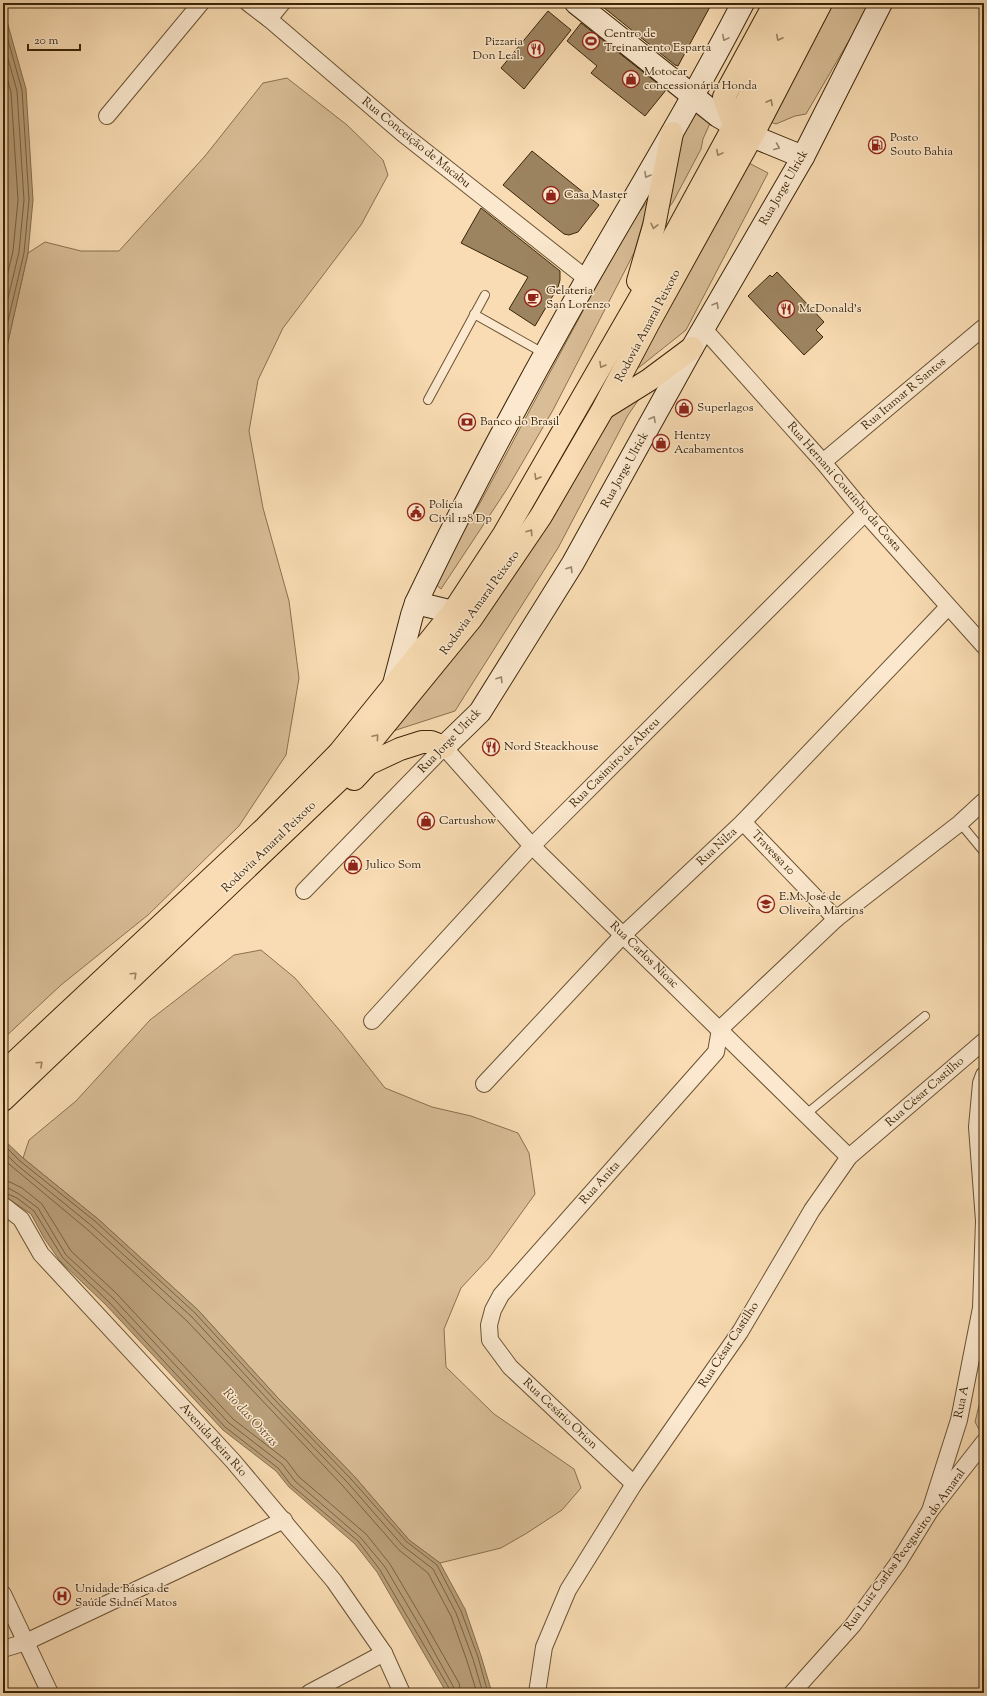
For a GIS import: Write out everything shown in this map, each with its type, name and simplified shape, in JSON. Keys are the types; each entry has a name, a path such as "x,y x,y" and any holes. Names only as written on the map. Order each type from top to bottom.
{"highway":[{"path":"743,131 724,97 774,3"},
{"name":"Rodovia Amaral Peixoto","path":"6,1088 298,820 342,777 471,619 541,516 603,409 648,324 743,131 797,3"},
{"name":"Rodovia Amaral Peixoto","path":"6,1088 338,753 454,612 504,534 617,338 821,3"},
{"path":"617,338 653,233 672,132"},
{"path":"603,409 649,380 692,348"},
{"path":"298,820 327,806 368,764 400,749 422,742 431,742 444,747"}],"main road":[{"path":"576,3 692,96 743,131 803,157"},
{"path":"394,684 416,603 466,501 587,279 672,132 743,3"},
{"name":"Rua Jorge Ulrick","path":"444,747 480,712 569,569 703,328 803,157 882,3"},
{"path":"416,603 454,612"}],"street":[{"path":"107,116 201,3"},
{"name":"Rua Conceição de Macabu","path":"248,3 269,19 402,133 587,279"},
{"path":"269,19 282,3"},
{"name":"Rua Itamar R Santos","path":"823,462 984,327"},
{"name":"Rua Hernani Coutinho da Costa","path":"703,328 823,462 865,513 948,608 984,646"},
{"name":"Rua Casimiro de Abreu","path":"372,1021 532,846 865,513"},
{"name":"Rua Nilza","path":"484,1084 623,935 743,822 948,608"},
{"name":"Rua Carlos Nioac","path":"444,747 532,846 720,1029 805,1116 849,1158"},
{"name":"Rua Jorge Ulrick","path":"304,891 444,747"},
{"path":"720,1029 836,919 960,823 984,801"},
{"name":"Travessa 10","path":"743,822 836,919"},
{"name":"Rua Anita","path":"490,1340 490,1326 493,1310 501,1295 716,1052 720,1029"},
{"name":"Rua César Castilho","path":"537,1693 544,1648 568,1590 634,1484 740,1332 812,1210 849,1158 984,1041"},
{"name":"Rua A","path":"930,1511 959,1420 981,1308 984,1221 977,1127 984,1075"},
{"name":"Avenida Beira Rio","path":"3,1205 21,1220 41,1254 233,1461 334,1581 384,1653 402,1693"},
{"name":"Rua Cesário Orion","path":"490,1340 510,1367 634,1484"},
{"name":"Rua Luiz Carlos Pecegueiro do Amaral","path":"792,1693 853,1624 898,1563 930,1511 984,1442"},
{"path":"3,1649 26,1642 284,1520"},
{"path":"3,1594 50,1693"},
{"path":"309,1693 384,1653"}],"lane":[{"path":"428,400 485,295"},
{"path":"474,314 546,355"},
{"path":"960,823 984,852"},
{"path":"805,1116 925,1016"}],"shaded area":[{"path":"830,3 871,3 806,114 795,116 776,124 765,120"},
{"path":"287,78 347,125 383,160 388,175 361,225 283,328 258,380 249,431 263,508 289,601 299,678 286,755 239,826 148,915 61,985 3,1039 3,364 28,253 45,242 81,251 119,251 205,156 263,83"},
{"path":"695,111 711,121 703,139 701,149 673,202 662,217 678,145"},
{"path":"745,161 768,173 686,330 632,373"},
{"path":"650,198 634,253 553,410 507,489 441,589 432,581 480,503 629,225"},
{"path":"646,389 628,415 558,548 455,711 390,732 607,416"},
{"path":"261,950 295,978 341,1032 385,1088 432,1107 471,1116 518,1133 529,1153 535,1194 489,1258 461,1288 444,1329 446,1367 494,1414 574,1469 581,1488 562,1510 501,1548 440,1563 409,1540 354,1476 277,1397 198,1310 98,1219 23,1158 29,1140 76,1101 150,1020 234,955"},
{"path":"984,1385 984,1430 981,1433 975,1422"}],"water":[{"path":"3,12 26,89 33,200 28,253 3,364"},
{"name":"Rio das Ostras","path":"3,1139 23,1158 98,1219 198,1310 277,1397 354,1476 409,1540 440,1563 465,1609 492,1693 446,1693 377,1572 355,1544 289,1487 276,1471 223,1430 106,1305 60,1261 44,1238 31,1214 3,1195"}],"building":[{"path":"598,3 712,3 678,66"},
{"name":"Pizzaria Don Leal.","path":"548,11 571,30 524,89 501,68"},
{"name":"Motocar concessionária Honda","path":"581,23 666,90 645,116 591,73 597,66 567,41"},
{"name":"Casa Master","path":"532,151 599,205 578,232 569,235 564,234 503,185"},
{"path":"481,208 560,271 558,287 535,326 509,309 528,277 461,243"},
{"name":"McDonald's","path":"777,272 824,322 816,330 823,337 804,355 748,296 770,275 772,277"}],"place":[{"name":"Centro de Treinamento Esparta","path":"591,41"},
{"name":"Pizzaria Don Leal.","path":"536,49"},
{"name":"Motocar concessionária Honda","path":"631,79"},
{"name":"Posto Souto Bahia","path":"877,145"},
{"name":"Casa Master","path":"551,195"},
{"name":"Gelateria San Lorenzo","path":"533,298"},
{"name":"McDonald's","path":"786,309"},
{"name":"Superlagos","path":"684,408"},
{"name":"Banco do Brasil","path":"467,422"},
{"name":"Hentzy Acabamentos","path":"661,443"},
{"name":"Polícia Civil 128 Dp","path":"416,512"},
{"name":"Nord Steackhouse","path":"491,747"},
{"name":"Cartushow","path":"426,821"},
{"name":"Julico Som","path":"353,865"},
{"name":"E.M. José de Oliveira Martins","path":"766,904"},
{"name":"Unidade Básica de Saúde Sidnei Matos","path":"62,1596"}]}
